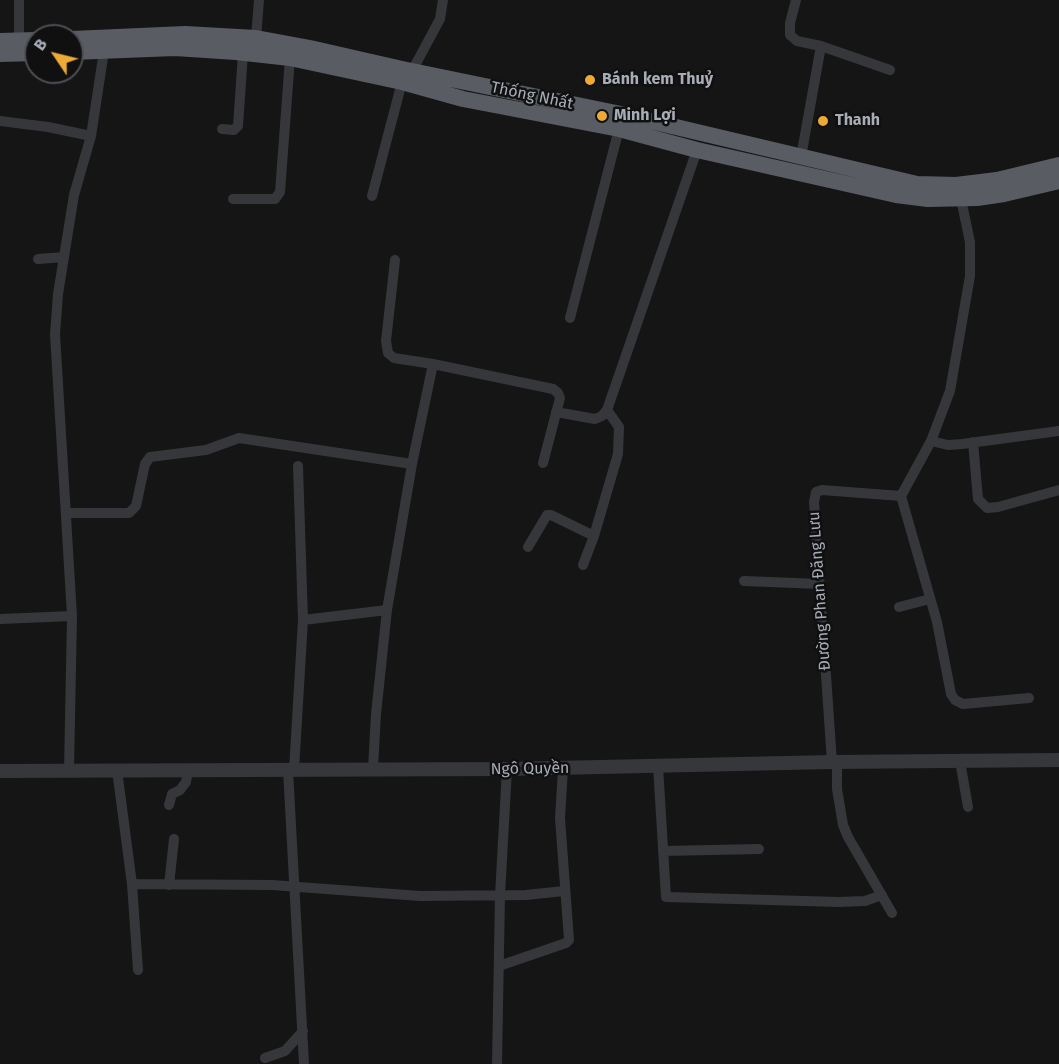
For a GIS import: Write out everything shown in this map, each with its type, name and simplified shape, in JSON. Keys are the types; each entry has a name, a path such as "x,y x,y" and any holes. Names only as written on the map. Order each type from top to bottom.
{"highway":[{"name":"Thống Nhất","path":"84,52 104,51 185,34 256,38 310,48 416,78 463,99 619,129 697,150 736,149 801,157 917,184 956,185 997,180 1059,165"},
{"name":"Thống Nhất","path":"84,39 152,42 175,48 243,52 290,58 621,114 896,195 928,199 961,199 1004,194 1059,181"},
{"path":"0,40 24,40"},
{"path":"0,54 24,53"}],"street":[{"path":"19,0 24,24"},
{"path":"256,38 259,0"},
{"path":"372,196 440,19 443,0"},
{"path":"796,0 790,23 790,35 797,41 821,46 890,70"},
{"path":"801,157 821,46"},
{"path":"69,771 72,616 55,343 58,294 74,195 91,136 104,51"},
{"path":"222,129 234,130 238,126 243,52"},
{"path":"233,199 275,199 280,192 290,58"},
{"path":"0,121 48,126 91,136"},
{"path":"570,318 619,129"},
{"path":"556,412 595,419 607,410 697,150"},
{"path":"961,199 970,242 970,276 951,391 930,441 901,496 930,598 951,694 955,700 963,704 1029,698"},
{"path":"38,259 64,257"},
{"path":"395,260 387,341 388,352 394,358 552,389 560,398 543,462"},
{"path":"373,769 376,714 387,610 412,464 433,364"},
{"path":"583,565 618,454 619,427 607,410"},
{"path":"930,441 948,445 1059,431"},
{"path":"66,513 129,513 136,506 145,464 150,457 206,450 239,438 412,464"},
{"path":"973,442 978,499 987,508 1059,490"},
{"path":"298,466 303,620 291,770 304,1064"},
{"name":"Đường Phan Đăng Lưu","path":"892,913 843,825 837,789 814,502 816,492 822,490 901,496"},
{"path":"528,547 548,515 594,536"},
{"path":"744,580 820,584"},
{"path":"899,607 930,598"},
{"path":"303,620 387,610"},
{"path":"0,619 72,616"},
{"name":"Ngô Quyền","path":"0,771 562,769 835,762 1059,760"},
{"path":"960,761 968,807"},
{"path":"658,766 665,895 669,899 839,902 865,901 882,896"},
{"path":"497,1064 500,895 507,769"},
{"path":"499,966 569,940 560,818 562,769"},
{"path":"117,770 132,884 138,970"},
{"path":"169,805 172,794 180,790 186,782 188,770"},
{"path":"169,885 174,839"},
{"path":"663,851 759,849"},
{"path":"132,884 272,885 420,896 564,891"},
{"path":"265,1058 285,1051 303,1030"}],"place":[{"name":"Bánh kem Thuỷ","path":"590,80"},
{"name":"Minh Lợi","path":"602,116"},
{"name":"Thanh","path":"823,121"}]}
